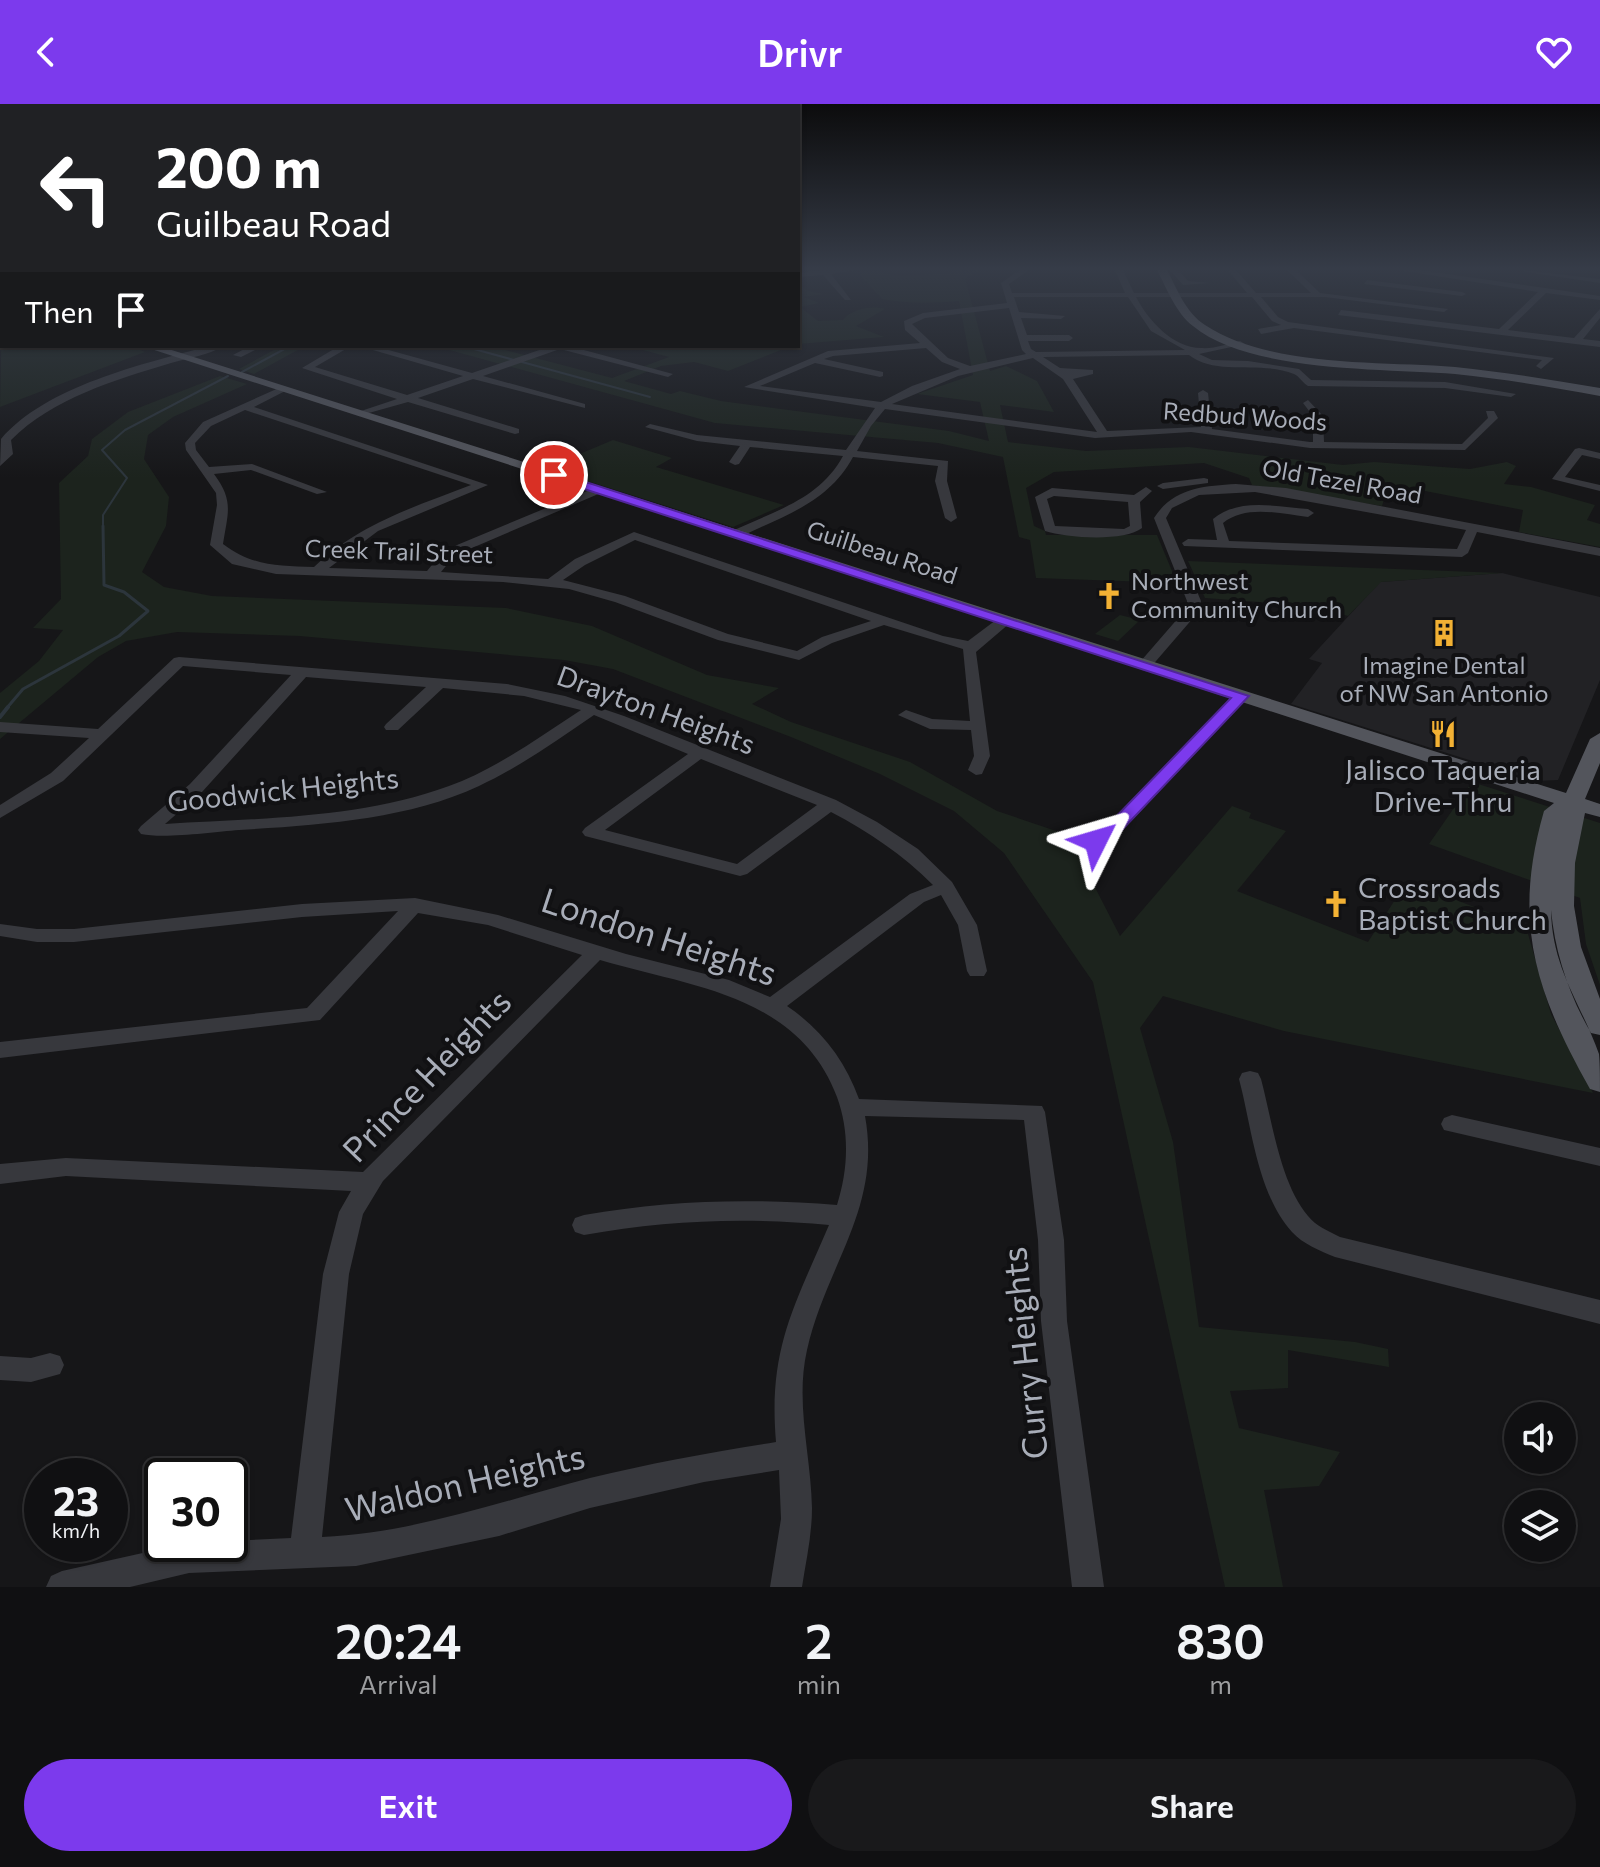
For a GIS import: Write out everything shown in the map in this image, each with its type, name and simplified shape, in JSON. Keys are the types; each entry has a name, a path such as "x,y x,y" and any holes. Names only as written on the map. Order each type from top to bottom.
{"main road":[{"path":"1229,339 1297,356 1486,374 1600,392"},
{"name":"Guilbeau Road","path":"154,348 1600,811"},
{"path":"1600,739 1573,802 1577,818 1563,864 1563,920 1575,972 1600,1026"},
{"path":"1573,802 1555,811 1544,844 1538,875 1539,926 1555,990 1600,1082"}],"street":[{"path":"921,339 949,362 973,371"},
{"path":"1024,339 1031,355 1064,374 1104,435"},
{"path":"1172,339 1223,363"},
{"path":"1356,339 1549,358 1541,366"},
{"path":"1562,339 1600,344"},
{"path":"742,536 788,516 830,483 871,415 881,405 910,391 1031,355 1196,352 1235,342"},
{"path":"814,360 841,352 928,345"},
{"path":"0,463 7,454 6,439 13,430 53,406 131,375 212,348"},
{"path":"238,355 254,348"},
{"path":"342,348 307,368 515,431"},
{"path":"371,348 581,406"},
{"path":"362,414 553,348"},
{"path":"567,348 668,374"},
{"path":"1196,352 1210,363 1299,372 1308,383 1445,385 1511,394"},
{"path":"814,360 880,374"},
{"name":"Redbud Woods","path":"814,360 749,387 1104,435 1207,430 1319,445 1465,447 1493,418 1490,413"},
{"path":"131,375 152,379"},
{"name":"Creek Trail Street","path":"284,389 207,424 191,439 191,450 222,493 222,514 214,540 224,553 265,568 552,582 590,590 723,637 799,656 827,640 883,621"},
{"path":"1203,393 1207,430"},
{"path":"1308,403 1318,416 1319,445"},
{"path":"53,406 74,410"},
{"path":"242,406 482,485 371,528 338,549 317,572"},
{"path":"650,427 689,437 944,463 941,481 951,518"},
{"path":"0,431 13,430"},
{"path":"735,462 747,443"},
{"path":"1600,456 1579,451 1558,479 1600,488"},
{"path":"207,471 240,467 262,469 321,492"},
{"path":"1141,495 1133,510 1136,528 1126,533 1049,528 1041,497 1052,492 1141,495 1162,488 1228,479"},
{"path":"1162,488 1160,494 1179,498"},
{"name":"Old Tezel Road","path":"1179,498 1214,489 1265,489 1600,552"},
{"path":"431,575 445,558 461,548 599,490"},
{"path":"1145,665 1184,625 1194,606 1161,523 1163,510 1179,498"},
{"path":"1224,544 1217,522 1226,514 1256,510 1308,513"},
{"path":"1188,543 1462,553 1473,528"},
{"path":"552,582 580,562 634,536 883,621 948,642 971,646"},
{"path":"976,770 982,756 968,659 971,646 1005,620"},
{"name":"Drayton Heights","path":"103,734 179,661 542,694 592,710 830,804 904,847 944,887 969,927 976,951 977,971"},
{"name":"Goodwick Heights","path":"302,672 196,788 147,830 370,811 413,802 492,773 592,710"},
{"path":"392,727 439,683"},
{"path":"1096,841 1114,829 1241,696"},
{"path":"906,715 930,724 977,726"},
{"path":"4,727 103,734"},
{"path":"0,813 57,777 103,734"},
{"path":"699,753 591,832 740,870 830,804"},
{"path":"772,1006 917,898 944,887"},
{"path":"0,1050 313,1015 415,904"},
{"name":"London Heights","path":"0,930 72,936 354,906 415,904 475,913 596,952 713,983 772,1006 821,1047 843,1080 852,1107 858,1161 844,1216 808,1295 791,1356 787,1390 796,1498 795,1537 786,1587"},
{"name":"Prince Heights","path":"305,1552 336,1274 344,1232 368,1182 596,952"},
{"path":"1250,1079 1286,1202 1299,1223 1319,1239 1335,1246 1600,1312"},
{"name":"Curry Heights","path":"852,1107 1034,1112 1051,1240 1054,1321 1088,1587"},
{"path":"1452,1124 1600,1157"},
{"path":"0,1174 66,1167 368,1182"},
{"path":"584,1225 661,1212 723,1208 844,1216"},
{"path":"0,1368 31,1370 50,1365"},
{"name":"Waldon Heights","path":"62,1587 189,1558 356,1551 499,1521 590,1493 704,1468 790,1454"}],"shaded area":[{"path":"800,339 857,339 800,344"},
{"path":"966,339 981,339 990,371 1006,366 1037,381 1054,412 1000,405 1008,442 1086,451 1189,447 1343,465 1374,462 1470,469 1507,462 1516,466 1504,484 1531,487 1595,505 1587,520 1600,524 1600,547 1519,532 1523,510 1389,484 1382,506 1252,485 1249,478 1204,463 1054,472 1026,488 1034,526 1045,531 1046,535 1157,535 1177,583 1036,578 1030,540 1019,537 1003,457 938,443 715,423 442,348 498,348 612,378 669,357 635,348 786,348 728,371 694,362 661,366 624,381 671,394 680,391 721,401 949,431 989,441 980,402 917,394 973,375"},
{"path":"1,348 136,348 145,352 0,407"},
{"path":"277,348 301,348 254,374 239,369"},
{"path":"220,376 247,384 173,417 148,435 144,459 169,497 166,526 142,572 164,587 212,596 506,608 592,626 707,675 779,688 752,704 791,722 910,762 997,811 1068,835 1120,936 1232,806 1251,813 1249,818 1286,831 1237,891 1368,942 1407,881 1526,927 1551,1014 1593,1093 1284,1031 1163,996 1140,1028 1173,1142 1199,1327 1355,1342 1388,1349 1389,1367 1288,1350 1288,1388 1230,1391 1239,1428 1340,1452 1319,1486 1264,1490 1283,1587 1225,1587 1093,982 1004,853 954,811 880,774 613,669 564,660 300,636 177,632 126,641 98,657 0,739 0,693 39,661 63,630 33,628 61,599 59,483 88,456 92,439 128,412"},
{"path":"613,440 672,458 656,467 784,505 733,527 546,468"},
{"path":"1188,561 1502,573 1381,582 1348,616 1314,606 1205,598"},
{"path":"1502,573 1600,597 1600,680 1558,780 1536,781 1291,704 1322,663 1309,659 1380,582"},
{"path":"1120,615 1140,620 1118,641 1095,634"},
{"path":"1472,782 1600,823 1600,985 1586,944 1580,898 1429,844"}],"waterway":[{"path":"242,372 286,348"},
{"path":"470,348 514,360"},
{"path":"522,362 650,397"},
{"path":"103,526 103,515 127,478 102,450 125,430 228,376"},
{"path":"6,709 23,689 119,636 148,611 124,592 104,585 103,526"},
{"path":"0,717 8,707"}],"place":[{"name":"Northwest Community Church","path":"1109,596"},
{"name":"Imagine Dental of NW San Antonio","path":"1444,633"},
{"name":"Jalisco Taqueria Drive-Thru","path":"1443,734"},
{"name":"Crossroads Baptist Church","path":"1336,904"}],"route":[{"path":"554,475 1241,696 1114,829 1096,841"}]}
